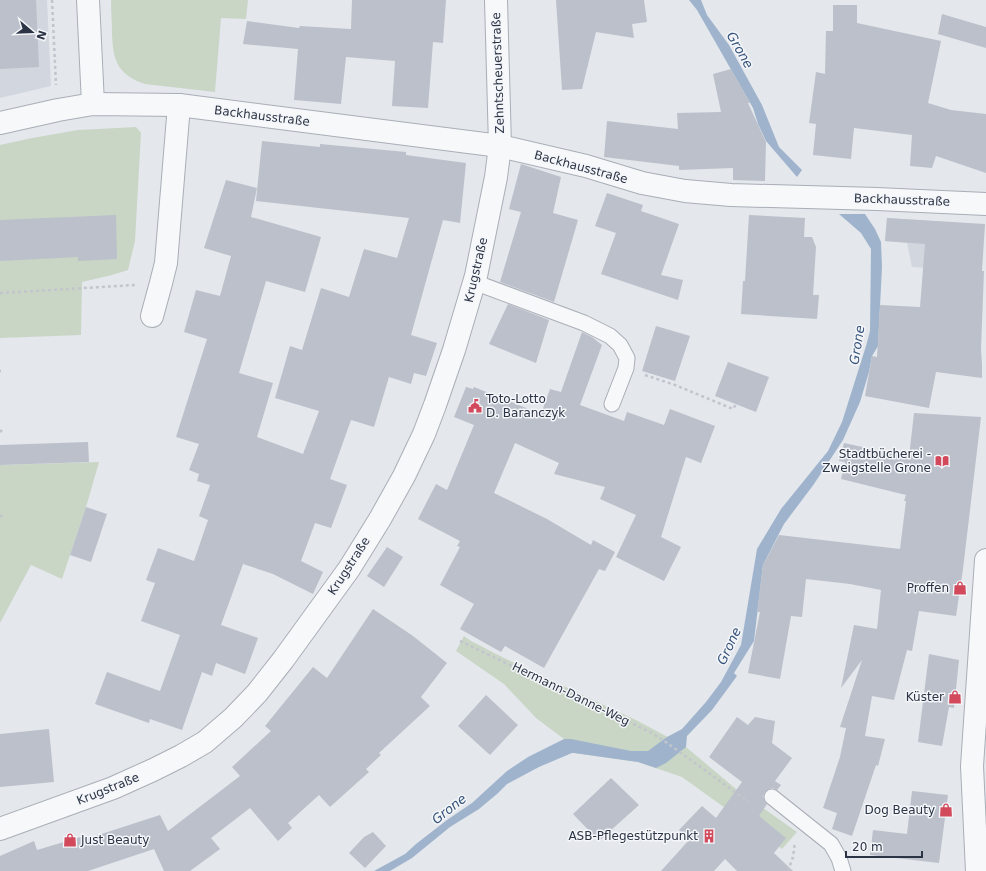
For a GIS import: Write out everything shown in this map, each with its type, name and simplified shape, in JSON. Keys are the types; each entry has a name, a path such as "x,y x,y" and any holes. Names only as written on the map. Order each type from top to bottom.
{"street":[{"path":"88,0 93,104"},
{"name":"Zehntscheuerstraße","path":"496,0 500,146"},
{"name":"Backhausstraße","path":"0,123 93,104 179,105 500,146 586,166 642,183 685,191 731,195 986,204"},
{"path":"152,316 166,263 179,105"},
{"name":"Krugstraße","path":"0,829 113,788 181,756 205,742 233,718 257,693 287,654 349,569 380,519 404,476 424,434 454,350 474,282 496,177 500,146"},
{"path":"977,871 972,766 986,560"}],"lane":[{"path":"474,282 584,323 610,336 620,345 627,358 626,368 612,404"},
{"path":"772,797 831,844 839,858 843,871"}],"path":[{"path":"52,0 58,110"},
{"path":"0,293 161,284"},
{"path":"626,368 675,385 733,409 736,404"},
{"name":"Hermann-Danne-Weg","path":"460,641 650,732 680,752"},
{"path":"788,871 793,857 796,838"}],"shaded area":[{"path":"0,0 47,0 51,86 0,98"},
{"path":"887,218 946,222 943,269 912,267 907,243 885,241"}],"green space":[{"path":"111,0 248,0 246,19 221,18 215,92 145,84 129,76 123,71 119,66 114,52"},
{"path":"136,127 141,133 135,241 128,270 82,282 81,335 0,338 0,145 78,130"},
{"path":"99,462 62,579 31,565 0,623 0,465"},
{"path":"464,636 504,658 638,721 686,747 736,789 797,832 782,849 682,777 638,762 574,753 564,739 536,718 504,684 456,651"}],"water":[{"path":"689,0 701,0 707,15 729,45 762,105 779,147 802,170 797,177 766,141 758,124 753,108 697,10"},
{"path":"839,214 865,214 875,229 881,242 882,267 878,346 872,356 860,402 843,440 814,484 784,524 763,565 754,641 734,673 737,676 712,710 687,736 686,747 666,763 656,768 638,762 572,753 539,767 507,784 479,809 450,827 412,858 390,871 374,871 405,854 447,820 472,803 507,771 528,757 564,739 571,739 631,751 648,751 667,737 682,729 706,702 721,682 741,645 757,549 781,509 828,451 842,422 870,331 871,249 861,233"}],"building":[{"path":"0,0 36,0 39,67 0,69"},
{"path":"352,0 446,0 443,43 433,42 428,108 392,106 395,61 346,57 341,104 294,100 298,49 243,44 247,21 299,28 300,26 351,29"},
{"path":"556,0 644,0 647,22 632,24 634,38 596,32 582,89 562,90"},
{"path":"833,5 857,5 857,23 941,41 928,103 951,110 986,114 986,173 936,156 932,168 910,166 912,135 854,128 851,159 813,155 816,124 809,123 816,72 825,74 826,31 833,31"},
{"path":"942,14 986,27 986,48 938,34"},
{"path":"731,69 750,103 748,103 766,142 765,181 733,180 733,168 679,170 679,166 604,157 607,121 678,129 677,113 721,112 713,74"},
{"path":"262,141 320,147 320,144 406,152 406,155 466,163 460,223 443,220 411,335 437,343 426,376 414,373 411,384 389,377 374,427 351,420 330,479 347,485 331,528 315,523 301,561 323,572 313,594 273,574 243,564 221,625 258,638 245,674 216,663 212,676 202,672 182,730 150,719 149,723 95,704 107,672 160,691 180,635 141,621 155,583 146,580 158,548 194,561 208,520 199,516 210,485 197,481 199,474 189,470 199,444 176,437 207,339 184,332 196,290 220,296 231,256 204,248 226,180 257,188 251,217 321,237 305,292 266,281 239,373 273,383 257,437 303,454 319,411 275,398 290,346 302,350 321,288 349,297 364,249 397,258 409,218 256,201"},
{"path":"521,164 561,177 553,213 578,220 554,302 500,282 521,212 509,209"},
{"path":"607,193 643,205 641,211 679,224 661,275 683,280 678,300 601,274 616,233 595,226"},
{"path":"116,215 117,259 78,261 78,257 0,261 0,220"},
{"path":"749,215 805,218 804,237 812,237 816,247 813,295 819,295 817,319 741,314 743,281 745,281"},
{"path":"887,218 985,224 982,271 984,271 981,349 982,378 936,372 929,408 865,396 872,356 877,357 880,305 920,307 925,244 885,241"},
{"path":"508,304 549,320 536,363 489,344"},
{"path":"656,326 690,336 675,381 642,371"},
{"path":"582,332 592,337 602,345 580,405 624,421 627,412 664,425 670,409 715,426 701,463 686,457 661,537 681,547 664,581 616,557 636,515 600,499 605,487 554,474 559,463 515,443 494,493 547,519 591,545 593,540 615,552 605,571 599,569 544,668 505,646 501,652 460,629 474,604 440,585 460,547 457,546 460,541 418,519 436,484 447,490 474,425 454,417 466,387 473,389 474,387 541,414 550,389 561,392"},
{"path":"728,362 769,377 756,412 715,396"},
{"path":"914,413 981,417 963,569 956,616 919,611 912,651 907,650 894,700 872,696 865,736 885,739 878,766 876,765 852,836 832,829 837,813 823,808 840,757 846,728 840,727 862,660 841,688 854,625 877,629 881,590 850,584 806,579 802,617 791,616 780,679 748,673 760,612 757,612 763,565 779,535 900,549 906,501 904,501 906,495 841,479 845,462 839,461 844,443 909,457"},
{"path":"88,442 89,462 0,465 0,445"},
{"path":"86,507 107,514 91,562 70,555"},
{"path":"387,547 403,557 384,587 367,576"},
{"path":"373,609 413,636 447,663 421,697 430,706 379,753 381,755 366,769 369,772 330,807 319,795 288,823 292,828 278,841 250,808 211,838 220,849 190,871 164,871 154,849 88,871 0,871 0,856 34,841 37,850 84,836 86,839 160,815 168,831 240,776 232,767 271,731 265,726 313,667 327,678"},
{"path":"929,654 959,660 954,708 949,707 942,746 918,742"},
{"path":"486,695 518,725 490,755 458,726"},
{"path":"737,717 748,725 755,717 775,721 772,743 792,758 775,781 781,785 777,790 773,788 765,792 763,796 767,804 759,816 786,838 774,853 793,871 737,871 725,859 714,871 661,871 689,840 679,830 702,806 716,818 742,782 709,757"},
{"path":"49,729 54,782 0,787 0,734"},
{"path":"611,778 639,805 599,841 573,814"},
{"path":"912,791 948,795 939,863 870,855 873,830 907,834"},
{"path":"373,832 386,846 365,868 349,853 364,837"}],"place":[{"name":"Toto-Lotto D. Baranczyk","path":"475,406"},
{"name":"Stadtbücherei - Zweigstelle Grone","path":"942,461"},
{"name":"Proffen","path":"960,588"},
{"name":"Küster","path":"955,697"},
{"name":"Dog Beauty","path":"946,810"},
{"name":"ASB-Pflegestützpunkt","path":"709,836"},
{"name":"Just Beauty","path":"70,840"}],"water label":[{"name":"Grone","path":"740,50"},
{"name":"Grone","path":"857,345"},
{"name":"Grone","path":"729,646"},
{"name":"Grone","path":"449,809"}]}
